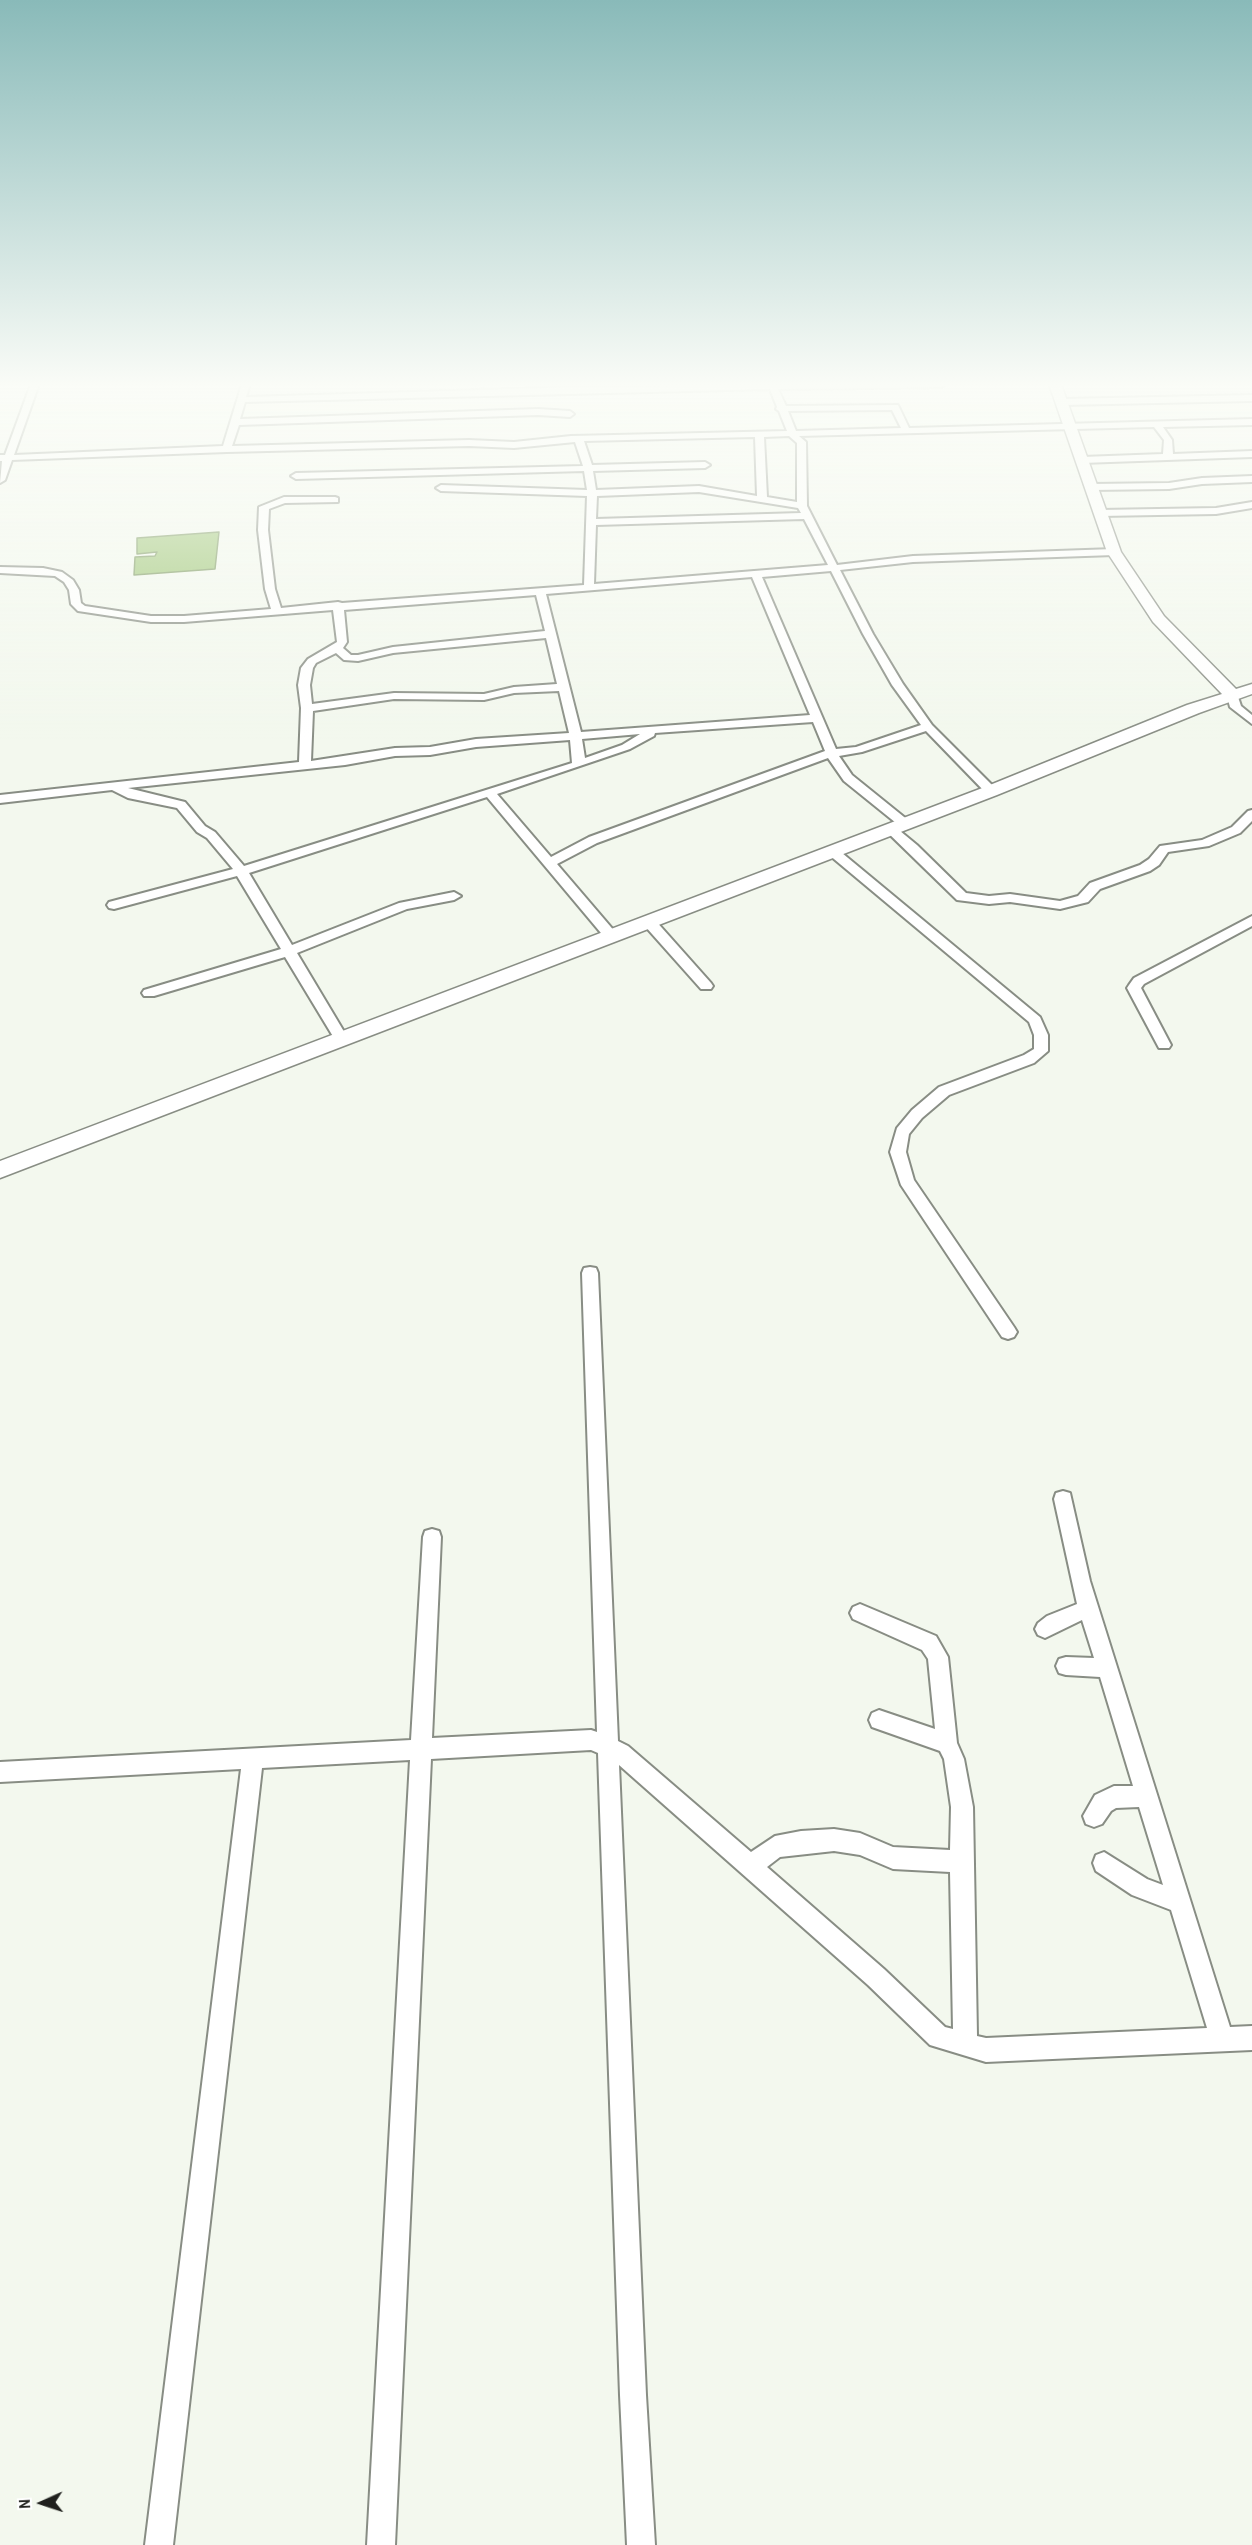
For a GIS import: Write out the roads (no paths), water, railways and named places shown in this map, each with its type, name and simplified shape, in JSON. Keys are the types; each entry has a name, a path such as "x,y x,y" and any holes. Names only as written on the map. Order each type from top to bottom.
{"main road":[{"path":"1096,503 1114,552 1158,619 1233,696"},
{"path":"0,1170 991,791 1193,709 1252,689"}],"street":[{"path":"276,503 264,507 263,530 270,589 277,611"},
{"path":"589,588 592,503"},
{"path":"773,503 805,511"},
{"path":"805,503 805,511 834,568 868,634 898,685 928,727 991,791"},
{"path":"1100,513 1216,511 1252,505"},
{"path":"591,522 758,519 805,511"},
{"path":"0,570 43,571 58,574 68,580 74,590 76,604 82,609 151,618 184,619 338,605 834,568 913,559 1114,552"},
{"path":"756,574 836,763 897,826 913,848 962,897 989,900 1010,898 1060,904 1083,899 1102,882 1145,868 1154,862 1164,849 1205,843 1236,830 1252,814"},
{"path":"540,591 576,737 579,761 577,765"},
{"path":"305,765 307,708 304,685 307,668 312,661 337,648 342,642 338,605"},
{"path":"337,648 348,658 358,658 393,650 551,634"},
{"path":"307,708 394,696 484,696 514,690 564,687"},
{"path":"1233,696 1236,707 1252,722"},
{"path":"0,799 345,761 395,752 430,751 476,743 818,718"},
{"path":"549,863 593,840 832,753 858,750 928,727"},
{"path":"114,905 241,872 490,793 626,747 656,731"},
{"path":"111,785 132,795 167,800 181,805 201,829 211,835 241,872 342,1040"},
{"path":"490,793 611,936"},
{"path":"832,851 1035,1020 1041,1035 1041,1051 1029,1059 944,1092 917,1114 902,1132 898,1152 907,1182 1008,1332"},
{"path":"149,993 290,951 404,906 454,896"},
{"path":"1164,1045 1134,988 1139,981 1252,920"},
{"path":"649,922 706,986"},
{"path":"590,1273 633,2395 641,2545"},
{"path":"1063,1499 1080,1581 1222,2039"},
{"path":"381,2545 432,1537"},
{"path":"1045,1629 1054,1622 1089,1608"},
{"path":"860,1613 929,1643 938,1658 947,1743 954,1759 960,1790 965,2044"},
{"path":"1066,1666 1107,1668"},
{"path":"879,1720 947,1743"},
{"path":"0,1772 591,1740 621,1753 876,1977 938,2037 986,2050 1252,2038"},
{"path":"159,2545 253,1757"},
{"path":"1094,1816 1103,1803 1114,1797 1147,1796"},
{"path":"750,1866 775,1847 801,1842 834,1840 860,1844 893,1858 961,1862"},
{"path":"1104,1863 1140,1887 1179,1902"}]}
